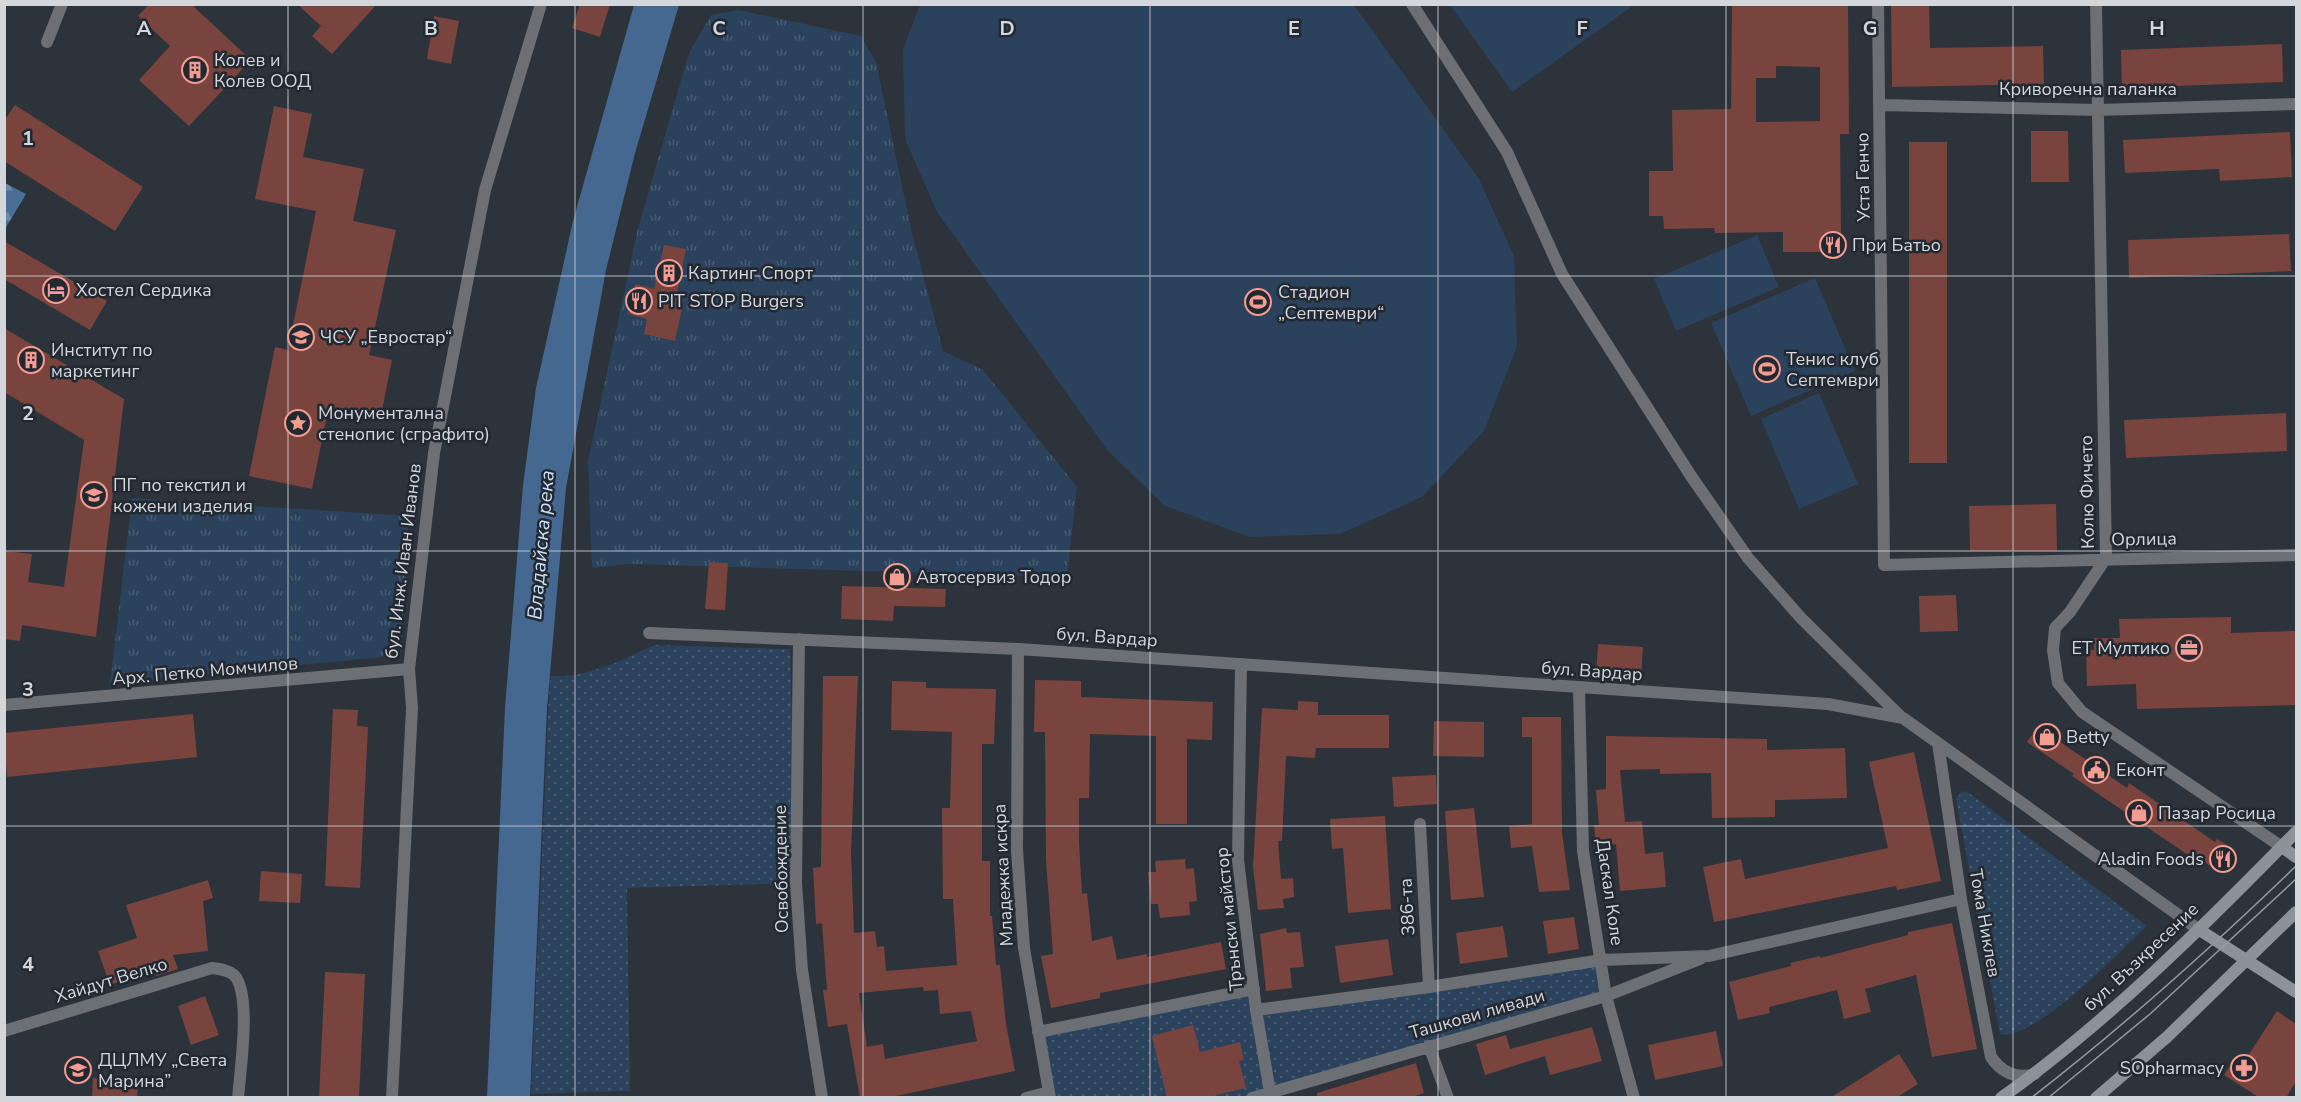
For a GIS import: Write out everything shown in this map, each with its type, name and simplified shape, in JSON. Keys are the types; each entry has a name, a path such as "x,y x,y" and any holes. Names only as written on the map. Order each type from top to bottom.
{"main road":[{"name":"бул. Възкресение","path":"2001,1098 2035,1074 2134,992 2296,832"},
{"path":"2282,847 2296,857"},
{"path":"2096,1098 2247,962 2296,912"},
{"name":"бул. Вардар","path":"2198,929 2296,992"}],"street":[{"path":"47,42 62,4"},
{"name":"бул. Инж. Иван Иванов","path":"392,1098 412,708 409,669 434,453 485,190 541,4"},
{"path":"1412,4 1507,152 1562,274 1691,476 1748,558 1801,618 1903,718"},
{"name":"Уста Генчо","path":"1878,4 1884,565"},
{"name":"Колю Фичето","path":"2096,4 2106,558 2070,612 2055,628 2053,650 2058,683 2082,712 2282,847"},
{"name":"Криворечна паланка","path":"1880,105 2098,110 2296,104"},
{"name":"Орлица","path":"1884,565 2296,555"},
{"name":"бул. Вардар","path":"649,633 1018,649 1241,664 1579,689 1828,704 1903,718 2198,929"},
{"name":"Освобождение","path":"799,639 796,883 804,981 822,1098"},
{"name":"Младежка искра","path":"1018,649 1017,850 1024,948 1050,1095"},
{"name":"Трънски майстор","path":"1241,664 1238,860 1256,1010 1270,1095"},
{"name":"Арх. Петко Момчилов","path":"4,705 409,669"},
{"name":"Даскал Коле","path":"1579,689 1583,851 1606,996 1634,1098"},
{"name":"Тома Никлев","path":"1938,743 1961,899 1991,1057 1999,1067 2015,1076 2035,1074"},
{"name":"386-та","path":"1420,824 1429,987"},
{"name":"Ташкови ливади","path":"1252,1098 1270,1095 1429,1046 1606,996 1709,956 1961,899"},
{"name":"Ташкови ливади","path":"1256,1010 1429,987 1602,960 1709,956"},
{"name":"Хайдут Велко","path":"4,1031 212,968 227,971 239,982 242,992 238,1098"},
{"path":"1038,1032 1254,989"},
{"path":"1429,1046 1448,1098"},
{"path":"1026,1098 1050,1095"}],"green space":[{"name":"Стадион „Септември“","path":"920,5 1354,5 1479,179 1514,256 1517,347 1484,431 1422,497 1340,534 1250,537 1165,506 1108,451 937,212 905,139 903,49"},
{"path":"1450,5 1634,5 1512,92"},
{"path":"738,10 861,36 876,62 911,229 943,351 983,370 1077,487 1067,577 631,564 592,568 588,461 638,228 689,53 711,15"},
{"path":"5,183 26,194 5,229"},
{"path":"1757,235 1779,287 1676,331 1654,279"},
{"path":"1815,278 1855,371 1751,416 1711,323"},
{"path":"1819,393 1858,484 1799,509 1761,419"},
{"path":"132,498 409,516 402,638 382,657 110,684"},
{"path":"655,645 790,649 796,883 627,888 630,1091 531,1094 550,676 591,671"},
{"path":"1962,791 1969,793 2147,926 2098,973 2054,1010 2034,1024 2015,1033 2000,1034 1956,799"},
{"path":"1599,963 1602,994 1271,1089 1260,1011"},
{"path":"1254,989 1269,1092 1252,1098 1050,1097 1038,1032"}],"water":[{"name":"Владайска река","path":"634,5 679,5 635,153 606,270 566,488 547,709 530,1097 487,1097 505,708 523,485 536,388 573,221"}],"building":[{"name":"Колев и Колев ООД","path":"149,4 191,4 251,60 189,126 139,80 170,46 138,16"},
{"path":"297,4 377,4 332,54 312,36 321,26"},
{"path":"580,4 610,4 600,37 572,28"},
{"path":"1732,4 1848,4 1849,134 1840,134 1841,234 1836,234 1836,252 1783,252 1783,232 1715,233 1714,228 1664,229 1663,216 1649,216 1649,171 1673,171 1672,110 1731,109","holes":["1776,66 1820,67 1820,121 1756,122 1756,78 1776,78"]},
{"path":"1891,4 1929,4 1930,48 2043,46 2044,84 1892,87"},
{"path":"434,16 459,21 451,64 427,59"},
{"path":"2282,44 2283,82 2122,88 2121,50"},
{"path":"15,105 143,187 115,231 4,161 4,121"},
{"path":"274,106 312,114 303,157 364,169 353,221 396,230 369,355 392,360 381,416 329,406 312,489 249,476 275,347 288,350 316,211 255,199"},
{"path":"2031,131 2068,131 2069,182 2031,182"},
{"path":"2290,132 2292,177 2220,181 2219,169 2125,173 2123,140"},
{"path":"1909,142 1947,142 1947,463 1909,463"},
{"path":"2289,234 2291,271 2129,278 2128,240"},
{"name":"Хостел Сердика","path":"4,241 107,301 90,330 4,279"},
{"name":"Картинг Спорт","path":"664,245 686,249 676,297 684,299 675,341 644,334 647,319 628,314 635,284 654,289"},
{"name":"ПГ по текстил и кожени изделия","path":"4,328 124,399 96,637 22,625 20,641 4,639 4,551 32,554 28,582 64,587 84,440 4,392"},
{"path":"2286,413 2287,451 2126,458 2124,420"},
{"path":"2056,504 2057,551 1970,551 1969,506"},
{"path":"709,562 728,563 725,610 705,609"},
{"path":"842,586 946,589 945,607 894,606 893,621 841,619"},
{"path":"1956,595 1958,631 1920,632 1919,596"},
{"path":"2231,617 2231,633 2296,631 2296,705 2137,709 2136,684 2087,686 2086,650 2094,650 2094,638 2120,638 2119,619"},
{"path":"1598,644 1643,647 1641,679 1596,677"},
{"path":"823,676 858,676 851,853 854,933 875,931 877,947 884,946 886,971 957,965 953,899 943,899 942,808 950,808 952,732 891,730 892,681 926,682 926,688 996,689 994,744 982,744 982,861 990,861 990,916 992,916 996,965 1000,965 1006,1024 1015,1071 886,1098 860,1098 847,1024 828,1027 823,990 827,990 822,923 816,924 813,868 821,867","holes":["923,987 924,991 938,990 940,1014 971,1011 977,1041 885,1059 883,1044 867,1047 859,993"]},
{"path":"1035,680 1081,681 1081,697 1213,702 1212,740 1187,739 1187,824 1156,824 1156,736 1090,734 1089,798 1079,798 1079,843 1082,894 1087,893 1092,941 1112,936 1117,960 1147,954 1147,957 1221,942 1226,969 1100,993 1100,998 1051,1008 1041,956 1053,954 1046,860 1045,732 1034,732"},
{"path":"1298,701 1318,702 1318,715 1389,715 1389,748 1316,748 1315,758 1286,756 1282,841 1278,841 1281,879 1293,878 1294,897 1283,899 1284,908 1258,910 1253,867 1262,708 1298,710"},
{"path":"333,709 358,710 357,726 368,727 360,888 325,886"},
{"path":"193,714 197,757 7,777 4,733"},
{"path":"1522,717 1561,717 1562,833 1570,890 1539,892 1532,846 1511,848 1509,826 1532,824 1532,737 1522,737"},
{"path":"1434,721 1484,722 1484,757 1433,756"},
{"path":"2040,724 2055,734 2053,737 2127,788 2129,783 2215,842 2217,839 2233,849 2222,865 2219,863 2215,869 2190,853 2188,855 2072,776 2074,774 2027,742"},
{"path":"1606,736 1767,739 1767,750 1845,748 1847,798 1775,800 1775,817 1712,818 1711,773 1660,774 1660,769 1620,770 1625,822 1642,821 1645,854 1663,852 1666,887 1620,891 1616,844 1596,846 1594,825 1599,825 1596,790 1606,789"},
{"path":"1914,752 1941,881 1897,890 1896,886 1714,922 1703,867 1741,859 1745,879 1888,848 1869,762"},
{"path":"1436,775 1437,804 1394,807 1392,777"},
{"path":"1474,808 1484,897 1451,900 1445,811"},
{"path":"1385,816 1391,909 1348,913 1343,848 1332,849 1330,819"},
{"path":"1185,859 1186,869 1194,868 1197,901 1189,902 1190,915 1160,918 1158,904 1151,904 1148,872 1156,872 1155,861"},
{"path":"261,871 302,874 300,903 259,901"},
{"path":"208,880 213,898 203,901 208,951 173,955 178,969 156,976 154,969 110,985 98,951 137,938 126,905"},
{"path":"1574,917 1579,949 1548,954 1543,921"},
{"path":"1952,923 1977,1049 1932,1057 1916,975 1865,989 1871,1012 1844,1019 1837,990 1769,1007 1770,1013 1738,1020 1729,982 1791,966 1790,963 1820,956 1820,958 1908,935 1908,932"},
{"path":"1503,926 1508,957 1460,964 1456,933"},
{"path":"1286,928 1287,933 1300,932 1304,967 1290,968 1292,988 1266,991 1260,934"},
{"path":"1388,939 1393,975 1340,983 1335,946"},
{"path":"325,972 365,974 359,1098 319,1098"},
{"path":"205,996 219,1035 191,1045 178,1006"},
{"path":"2277,1011 2296,1024 2296,1081 2286,1098 2260,1098 2224,1075 2236,1057 2244,1062"},
{"path":"1193,1025 1200,1052 1240,1042 1244,1060 1239,1061 1246,1088 1203,1098 1167,1098 1152,1036"},
{"path":"1592,1027 1602,1061 1550,1075 1545,1056 1485,1075 1476,1044 1506,1035 1510,1049"},
{"path":"1716,1031 1723,1066 1655,1080 1648,1045"},
{"path":"1899,1054 1918,1084 1896,1098 1830,1098"},
{"path":"1416,1063 1424,1093 1409,1098 1317,1098 1317,1093"},
{"path":"93,1078 138,1082 137,1098 92,1098"}],"tram line":[{"path":"2031,1098 2167,985 2296,866"},
{"path":"2048,1098 2150,1014 2296,879"}],"place":[{"name":"Колев и Колев ООД","path":"195,70"},
{"name":"При Батьо","path":"1833,245"},
{"name":"Картинг Спорт","path":"669,273"},
{"name":"Хостел Сердика","path":"56,290"},
{"name":"PIT STOP Burgers","path":"639,301"},
{"name":"Стадион „Септември“","path":"1258,302"},
{"name":"ЧСУ „Евростар“","path":"301,337"},
{"name":"Институт по маркетинг","path":"31,360"},
{"name":"Тенис клуб Септември","path":"1767,369"},
{"name":"Монументална стенопис (сграфито)","path":"298,423"},
{"name":"ПГ по текстил и кожени изделия","path":"94,495"},
{"name":"Автосервиз Тодор","path":"897,577"},
{"name":"ЕТ Мултико","path":"2189,648"},
{"name":"Betty","path":"2047,737"},
{"name":"Еконт","path":"2096,770"},
{"name":"Пазар Росица","path":"2139,813"},
{"name":"Aladin Foods","path":"2223,859"},
{"name":"SOpharmacy","path":"2244,1068"},
{"name":"ДЦЛМУ „Света Марина”","path":"78,1070"}]}
